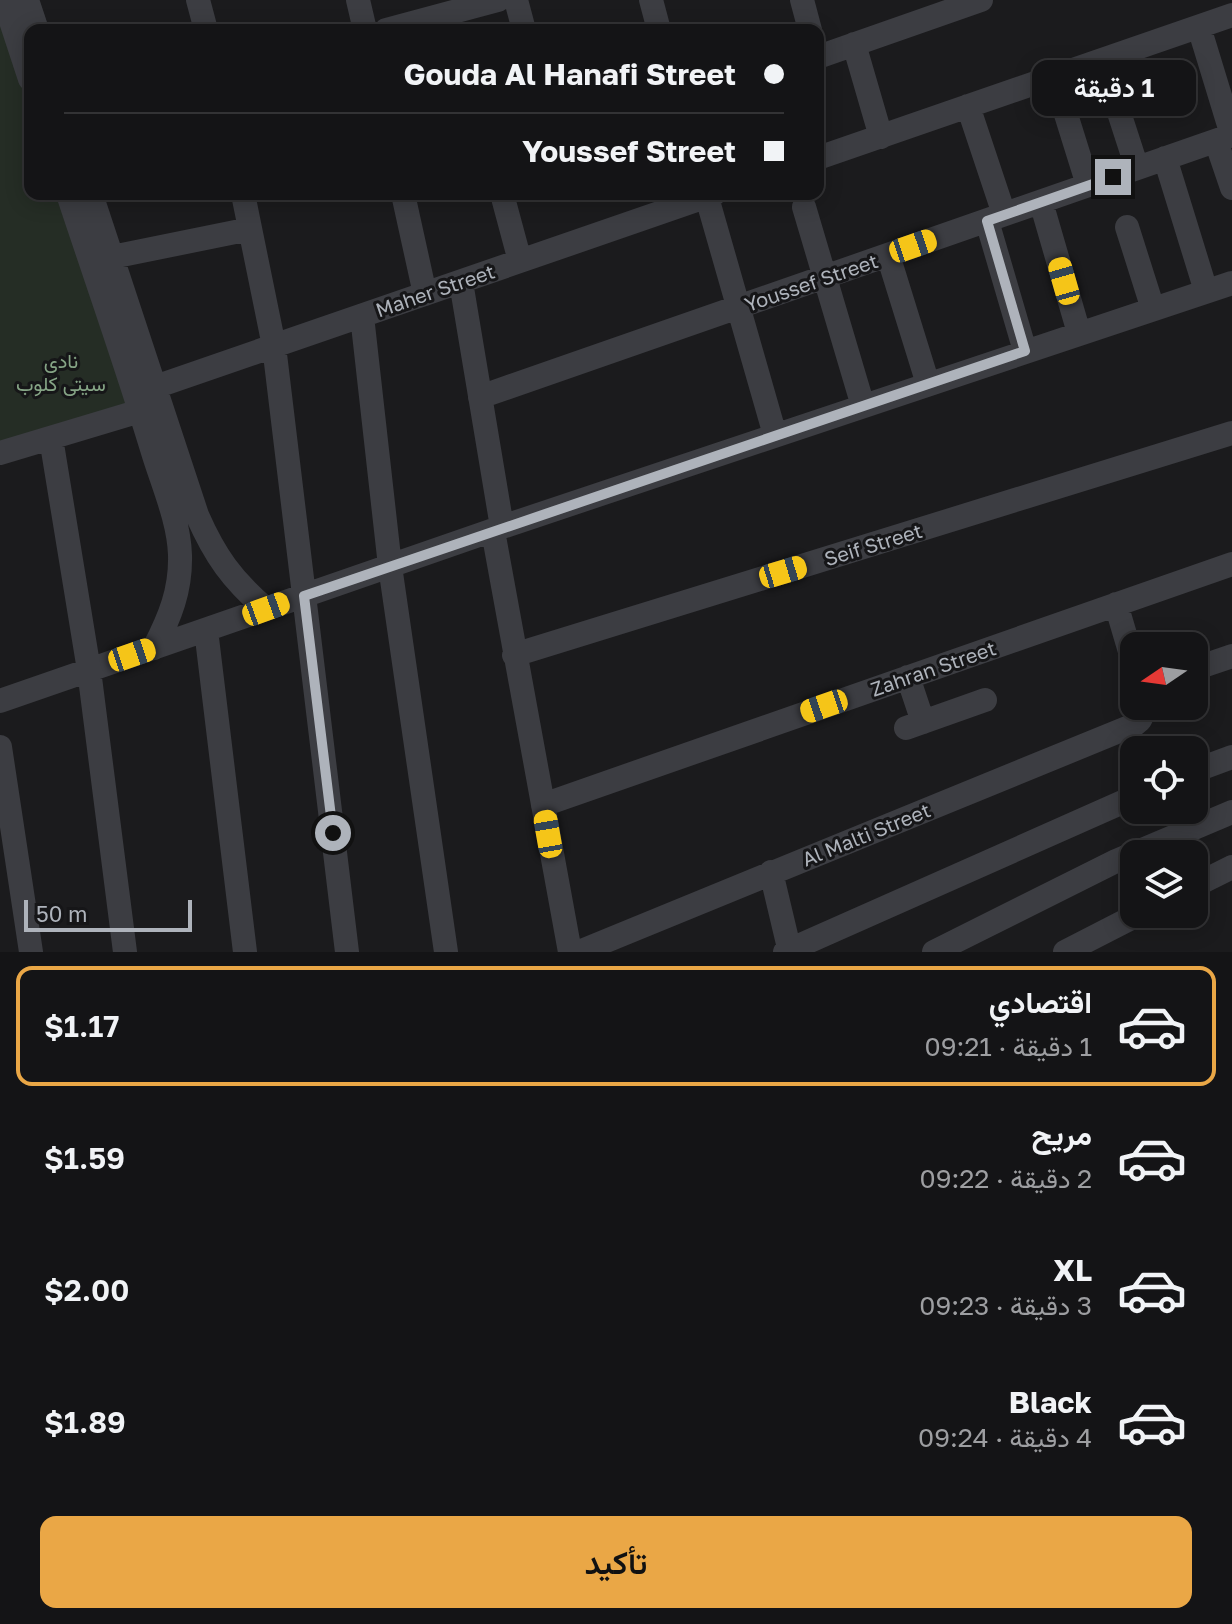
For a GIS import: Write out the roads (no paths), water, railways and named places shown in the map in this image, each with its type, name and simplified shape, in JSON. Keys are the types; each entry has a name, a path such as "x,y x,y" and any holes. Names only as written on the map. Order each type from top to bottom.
{"street":[{"path":"4,0 24,61"},
{"path":"27,0 35,24"},
{"path":"198,0 204,24"},
{"path":"358,0 364,24"},
{"path":"408,24 498,0"},
{"path":"516,0 522,24"},
{"path":"651,0 657,24"},
{"path":"802,0 808,24"},
{"path":"824,55 981,0"},
{"path":"824,156 1232,15"},
{"path":"1199,27 1227,137 1232,188"},
{"path":"854,44 881,137"},
{"path":"1102,60 1137,168"},
{"path":"1054,76 1088,185"},
{"path":"968,106 1025,351"},
{"name":"Youssef Street","path":"480,397 1227,137"},
{"path":"1165,158 1206,291"},
{"path":"70,200 140,411 174,481 197,515 218,559 232,578 266,609"},
{"path":"93,200 155,387 174,481 180,552 179,586 170,618 154,648"},
{"path":"244,200 274,346 347,952"},
{"path":"404,200 425,294"},
{"path":"504,200 520,261"},
{"name":"Maher Street","path":"155,387 695,200"},
{"path":"710,200 775,435"},
{"path":"1041,202 1079,333"},
{"path":"804,207 863,406"},
{"path":"1127,227 1153,309"},
{"path":"112,257 250,229"},
{"path":"888,255 928,384"},
{"path":"461,282 480,397 514,655 570,952"},
{"path":"0,701 775,435 1232,283"},
{"path":"362,316 390,566 446,952"},
{"path":"0,453 140,411"},
{"name":"Seif Street","path":"514,655 1232,433"},
{"path":"51,438 89,670 125,952"},
{"name":"Zahran Street","path":"543,805 1232,564"},
{"path":"1116,604 1124,632"},
{"path":"206,630 245,952"},
{"path":"1208,664 1232,656"},
{"path":"908,677 915,725 985,700"},
{"name":"Al Malti Street","path":"579,952 1134,725 1138,720"},
{"path":"0,747 31,952"},
{"path":"1208,766 1232,757"},
{"path":"771,872 788,951 1120,803"},
{"path":"934,952 1116,861 1232,812"},
{"path":"1208,879 1232,867"},
{"path":"1065,952 1120,924"}],"park label":[{"name":"نادى سيتى كلوب","path":"61,372"}]}
